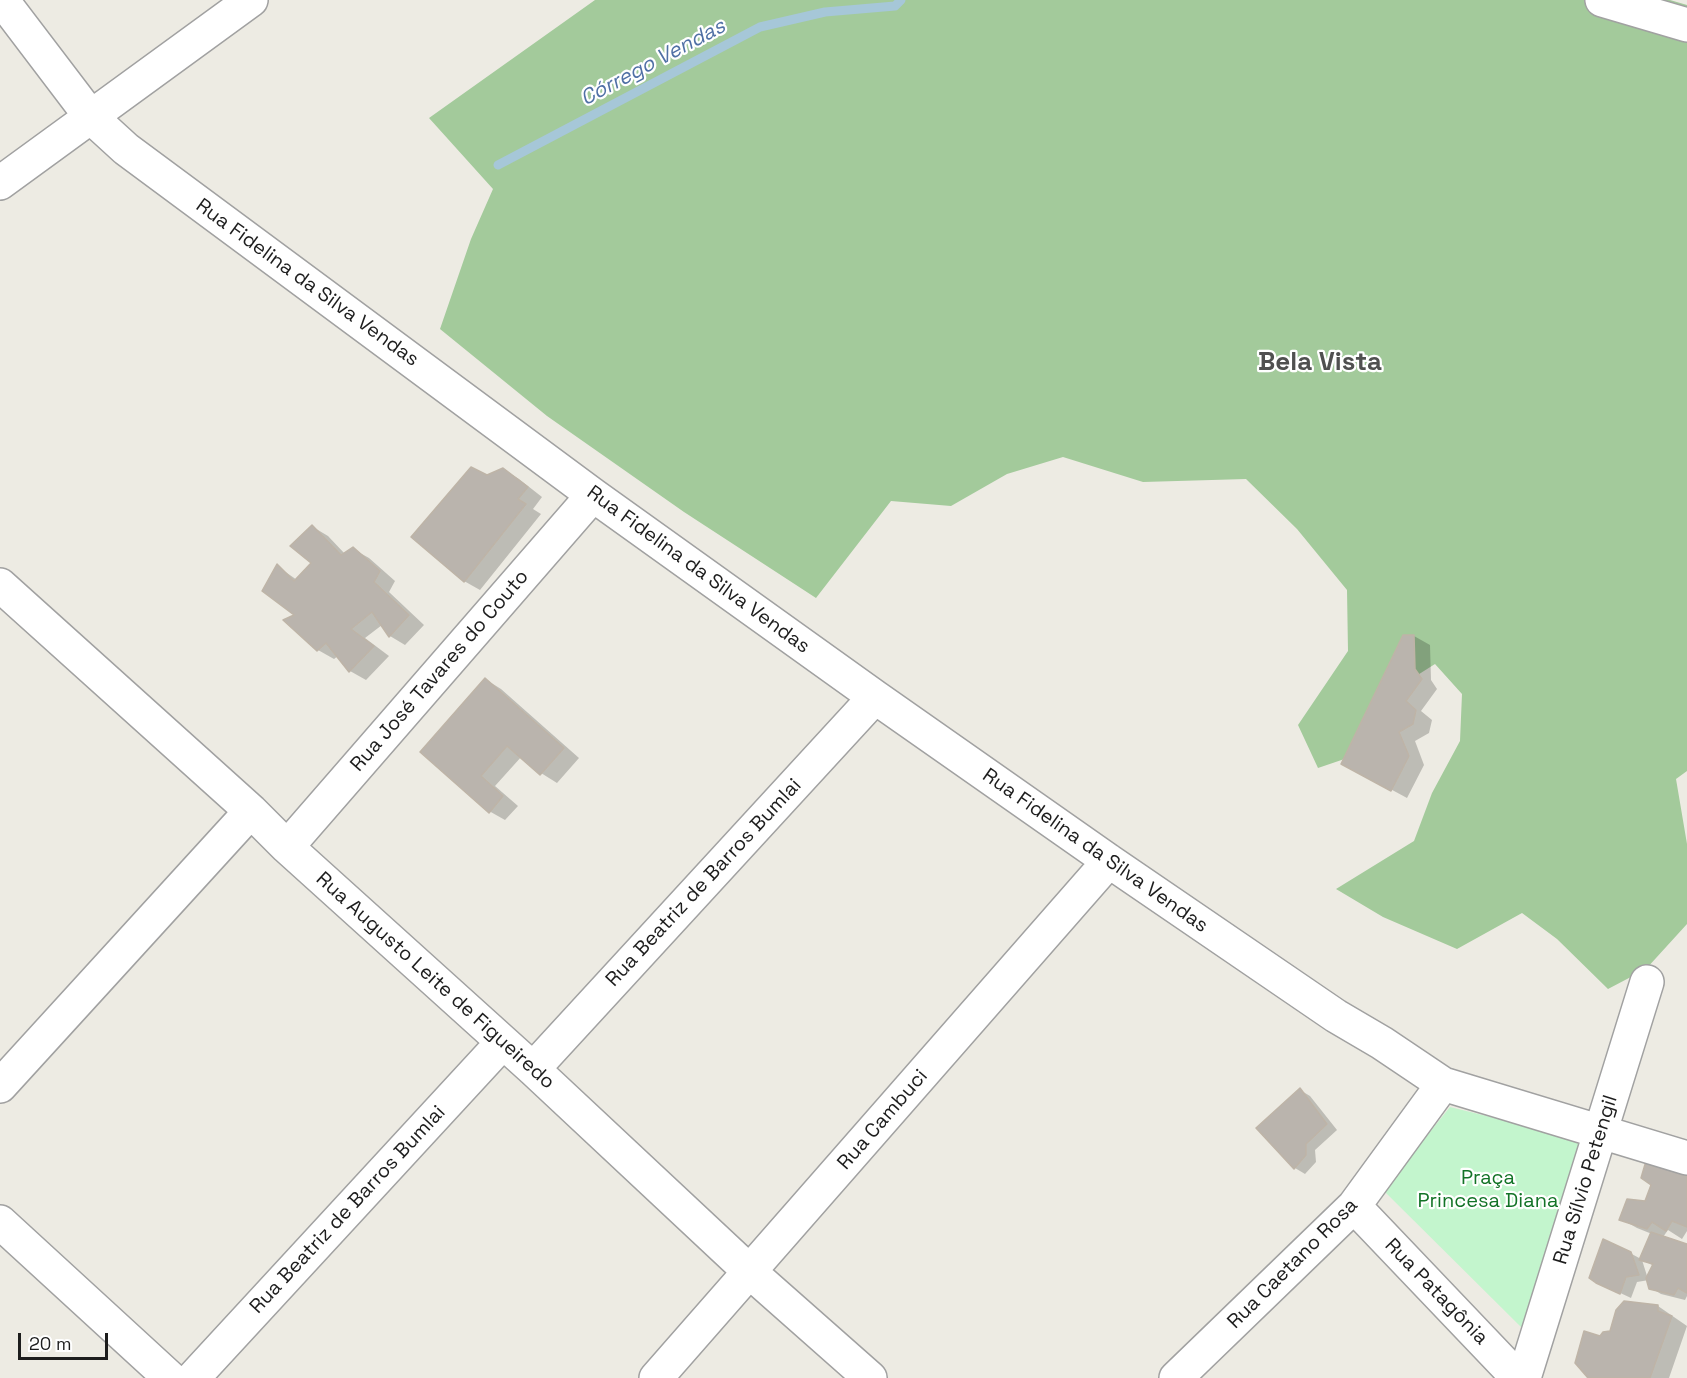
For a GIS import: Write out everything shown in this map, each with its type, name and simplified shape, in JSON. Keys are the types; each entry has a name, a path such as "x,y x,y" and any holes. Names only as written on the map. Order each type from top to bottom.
{"street":[{"name":"Rua Fidelina da Silva Vendas","path":"2,0 91,117 126,149 593,495 1109,861 1336,1016 1382,1043 1443,1084 1687,1158"},
{"path":"0,183 251,0"},
{"path":"1602,0 1687,25"},
{"name":"Rua José Tavares do Couto","path":"287,847 593,495"},
{"name":"Rua Augusto Leite de Figueiredo","path":"0,585 533,1069 750,1272 870,1378"},
{"name":"Rua Beatriz de Barros Bumlai","path":"533,1069 875,697"},
{"path":"0,1086 251,811"},
{"name":"Rua Cambuci","path":"656,1378 1109,861"},
{"name":"Rua Sílvio Petengil","path":"1524,1378 1647,982"},
{"name":"Rua Beatriz de Barros Bumlai","path":"193,1378 502,1042"},
{"name":"Rua Caetano Rosa","path":"1176,1378 1354,1206 1443,1084"},
{"name":"Rua Patagônia","path":"1354,1206 1518,1378"},
{"path":"0,1222 170,1378"}],"green space":[{"path":"595,0 1670,0 1687,5 1687,771 1676,779 1687,844 1687,924 1646,969 1608,989 1557,939 1522,913 1457,949 1383,917 1336,889 1414,841 1432,793 1460,741 1462,694 1435,664 1394,690 1365,752 1318,768 1298,725 1348,651 1347,590 1297,529 1246,479 1143,482 1063,457 1007,474 951,506 891,501 816,598 684,512 547,416 440,329 471,239 493,189 429,118"},
{"name":"Praça Princesa Diana","path":"1450,1107 1580,1139 1523,1329 1383,1190"}],"building":[{"path":"471,467 487,475 503,468 528,487 518,499 526,504 464,582 411,537"},
{"path":"312,525 341,555 353,547 380,571 374,582 409,615 389,637 372,612 351,629 374,646 349,672 326,643 317,651 283,620 294,615 262,591 277,564 294,581 311,563 290,546"},
{"path":"1403,635 1414,635 1415,669 1422,679 1406,701 1416,710 1413,724 1399,732 1409,756 1391,791 1341,764"},
{"path":"485,678 564,748 540,775 507,746 481,776 503,796 489,813 420,752"},
{"path":"1300,1088 1327,1124 1306,1144 1306,1155 1294,1169 1256,1128"},
{"path":"1646,1161 1687,1176 1687,1227 1672,1221 1666,1231 1652,1222 1647,1229 1619,1220 1627,1199 1645,1201 1651,1185 1641,1178"},
{"path":"1651,1232 1687,1244 1687,1293 1678,1288 1674,1295 1649,1289 1646,1278 1653,1264 1639,1260"},
{"path":"1603,1239 1631,1252 1639,1275 1626,1277 1620,1294 1589,1278"},
{"path":"1624,1301 1658,1305 1658,1311 1672,1316 1650,1378 1588,1378 1575,1363 1584,1331 1600,1336 1603,1332 1610,1331 1616,1310"}],"waterway":[{"name":"Córrego Vendas","path":"498,165 760,27 825,12 895,6 901,0"}],"district":[{"name":"Bela Vista","path":"1320,363"}]}
